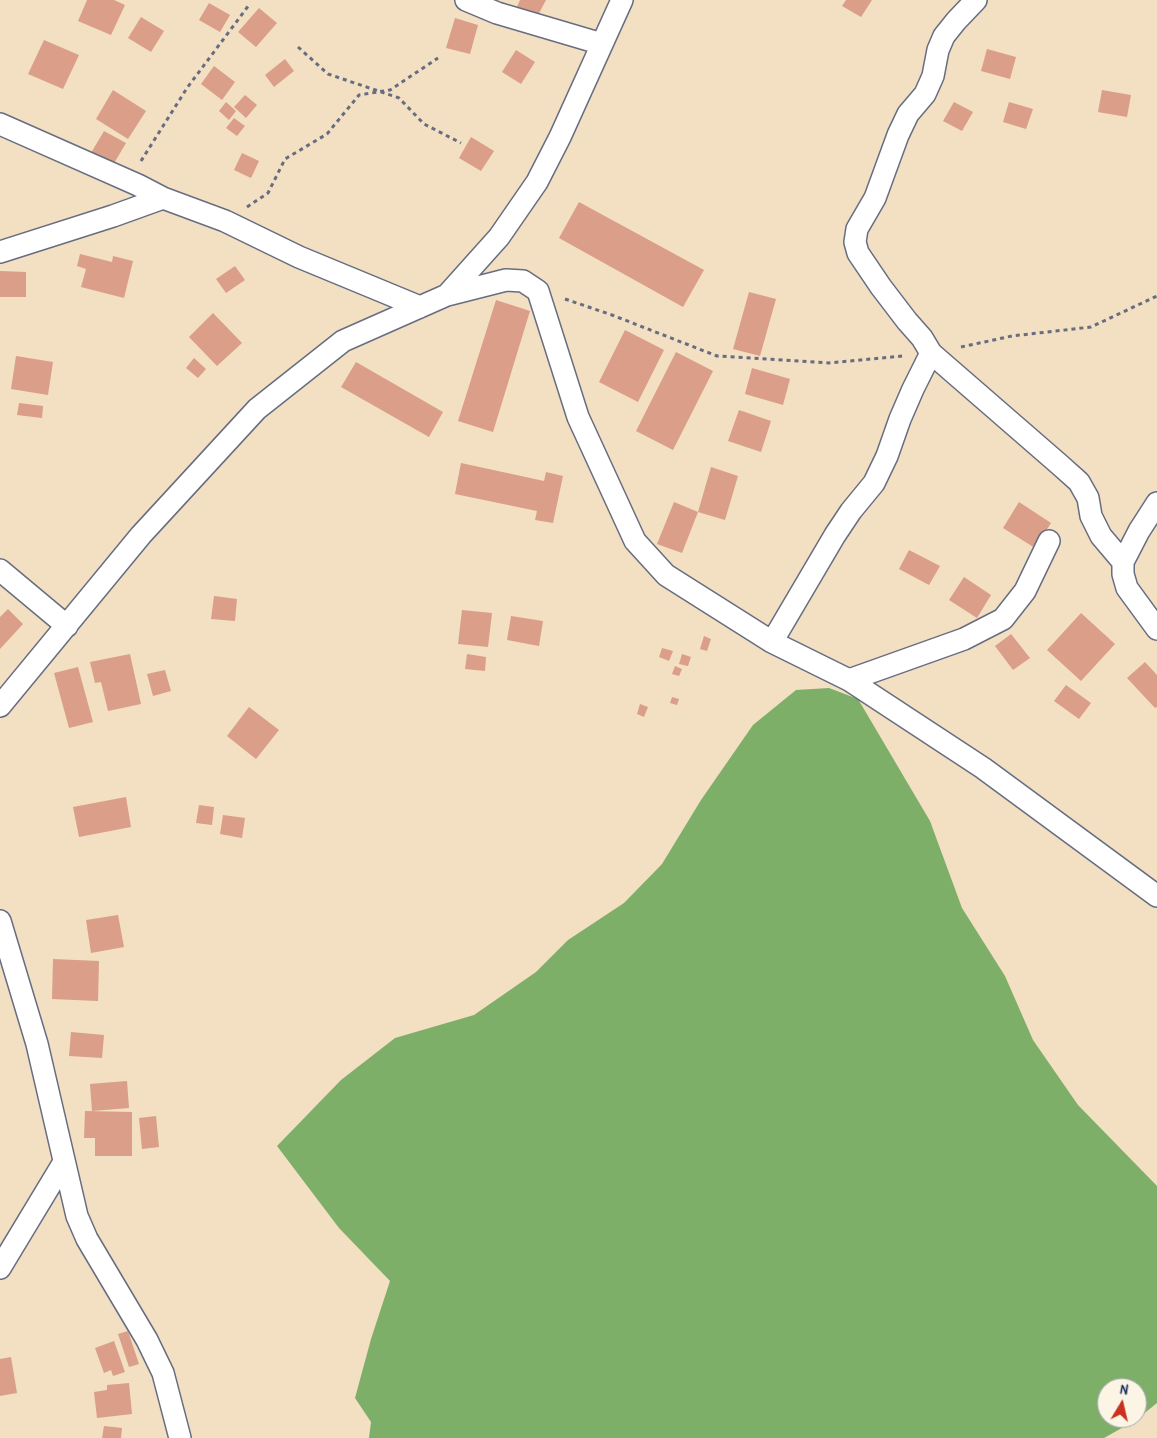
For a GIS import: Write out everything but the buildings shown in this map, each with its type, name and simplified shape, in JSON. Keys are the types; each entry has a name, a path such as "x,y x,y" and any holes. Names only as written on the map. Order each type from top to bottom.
{"street":[{"path":"466,0 497,13 602,44"},
{"path":"447,295 499,237 538,182 622,0"},
{"path":"976,0 944,36 925,94 908,114 898,135 875,198 857,229 855,242 858,254 880,286 922,338 931,353 1078,482 1088,498 1092,516 1101,536 1123,562"},
{"path":"0,124 163,198 226,221 299,257 420,307"},
{"path":"0,252 163,198"},
{"path":"0,706 141,535 257,409 343,341 447,295 506,280 523,281 538,290 578,417 635,541 666,575 772,642 849,680 983,768 1157,896"},
{"path":"772,642 851,510 874,483 887,456 903,412 931,353"},
{"path":"1157,503 1139,530 1123,562 1123,574 1127,588 1157,629"},
{"path":"849,680 964,639 1002,619 1025,591 1049,541"},
{"path":"0,570 67,626"},
{"path":"0,921 37,1044 77,1216 87,1239 147,1340 163,1373 180,1438"},
{"path":"0,1268 64,1162"}],"path":[{"path":"128,181 187,88 249,4"},
{"path":"298,46 328,74 398,98 424,124 461,142"},
{"path":"226,221 268,193 285,159 327,134 359,95 390,90 438,58"},
{"path":"538,290 612,315 717,356 830,363 931,353 1012,336 1091,327 1157,296"}],"green space":[{"path":"829,688 858,699 930,821 962,908 1005,976 1033,1040 1078,1105 1157,1186 1157,1403 1147,1411 1147,1378 1097,1378 1097,1428 1122,1428 1104,1438 369,1438 371,1422 355,1398 371,1339 390,1281 339,1228 277,1146 341,1080 395,1038 474,1015 536,972 568,940 624,903 662,864 701,800 753,725 796,690"}]}
